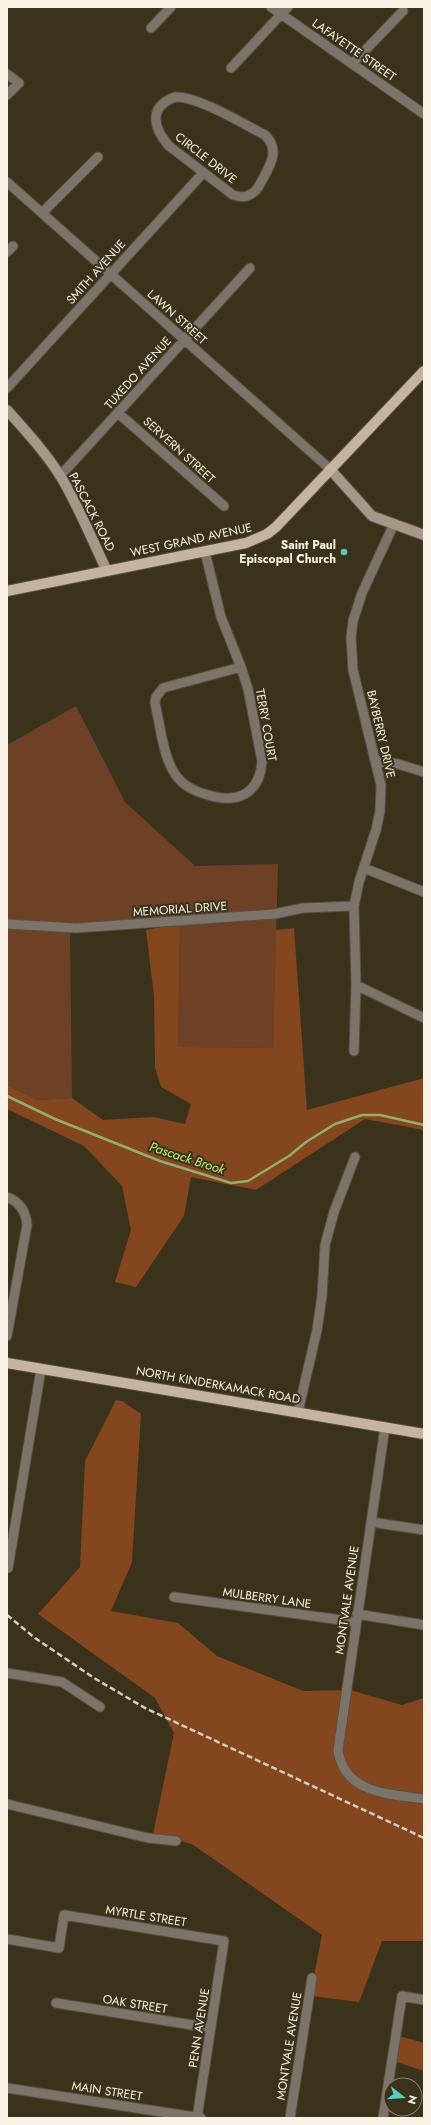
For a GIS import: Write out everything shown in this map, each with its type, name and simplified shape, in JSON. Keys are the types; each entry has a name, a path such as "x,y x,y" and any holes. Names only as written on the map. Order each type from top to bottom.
{"main road":[{"name":"WEST GRAND AVENUE","path":"7,591 246,544 267,534 424,371"},
{"name":"NORTH KINDERKAMACK ROAD","path":"7,1363 424,1434"}],"street":[{"path":"151,28 171,7"},
{"name":"LAFAYETTE STREET","path":"271,7 424,114"},
{"path":"231,68 288,7"},
{"path":"352,64 403,11"},
{"path":"7,74 20,83 7,95"},
{"name":"CIRCLE DRIVE","path":"182,96 199,102 265,135 273,146 274,153 271,164 257,190 247,196 233,195 203,173 169,146 158,131 156,117 158,110 168,100 182,96"},
{"path":"42,213 98,157"},
{"name":"SMITH AVENUE","path":"7,388 203,173"},
{"name":"LAWN STREET","path":"7,182 330,469"},
{"name":"TUXEDO AVENUE","path":"60,476 250,268"},
{"name":"PASCACK ROAD","path":"7,410 38,445 60,476 71,495 107,571"},
{"name":"SERVERN STREET","path":"118,413 224,506"},
{"path":"330,469 372,516 424,535"},
{"name":"BAYBERRY DRIVE","path":"354,1051 356,985 354,906 380,811 381,785 353,670 351,637 353,621 362,593 394,524"},
{"name":"TERRY COURT","path":"205,552 221,617 241,667 252,705 262,762 262,771 254,786 248,792 236,798 223,799 197,792 188,787 174,774 168,760 155,703 156,697 163,688 241,667"},
{"path":"376,761 398,764 424,772"},
{"path":"364,868 424,892"},
{"name":"MEMORIAL DRIVE","path":"7,924 62,928 143,924 274,914 303,908 354,906"},
{"path":"356,985 424,1018"},
{"path":"298,1412 317,1330 322,1296 325,1245 334,1212 355,1158"},
{"path":"7,1197 20,1204 24,1210 27,1224 7,1336"},
{"path":"8,1568 41,1368"},
{"name":"MONTVALE AVENUE","path":"385,1427 338,1745 340,1760 348,1774 355,1782 367,1789 424,1799"},
{"path":"371,1522 424,1530"},
{"name":"MULBERRY LANE","path":"174,1597 424,1625"},
{"path":"7,1673 62,1682 100,1707"},
{"path":"7,1804 148,1838 176,1841"},
{"name":"MYRTLE STREET","path":"7,1940 59,1948 64,1915 224,1941"},
{"name":"PENN AVENUE","path":"199,2118 224,1941"},
{"name":"MONTVALE AVENUE","path":"290,2118 312,1978"},
{"path":"383,2118 402,1996 424,2000"},
{"name":"OAK STREET","path":"56,2003 211,2028"},
{"name":"MAIN STREET","path":"7,2088 199,2118"}],"shaded area":[{"path":"76,706 125,802 195,866 278,864 273,1048 178,1047 180,923 70,928 72,1098 37,1100 7,1085 7,745"},
{"path":"180,923 178,1047 273,1048 276,930 294,928 307,1110 424,1078 424,1130 365,1119 256,1190 191,1177 184,1216 136,1287 115,1282 131,1230 122,1186 84,1146 7,1109 7,1085 37,1100 72,1098 103,1120 153,1117 185,1124 191,1104 161,1087 155,1067 154,996 146,930"},
{"path":"116,1400 122,1401 141,1414 132,1562 111,1611 178,1623 217,1656 303,1691 350,1690 402,1705 424,1698 424,1941 382,1941 359,2002 310,1996 322,1935 192,1844 153,1834 174,1733 155,1698 38,1614 80,1567 85,1461"},
{"path":"396,2035 424,2043 424,2071 394,2061"}],"waterway":[{"name":"Pascack Brook","path":"7,1096 55,1119 160,1161 231,1183 248,1181 289,1156 306,1142 335,1124 362,1115 380,1115 424,1125"}],"railway":[{"path":"7,1615 35,1638 94,1678 145,1708 424,1838"}],"place":[{"name":"Saint Paul Episcopal Church","path":"344,552"}]}
